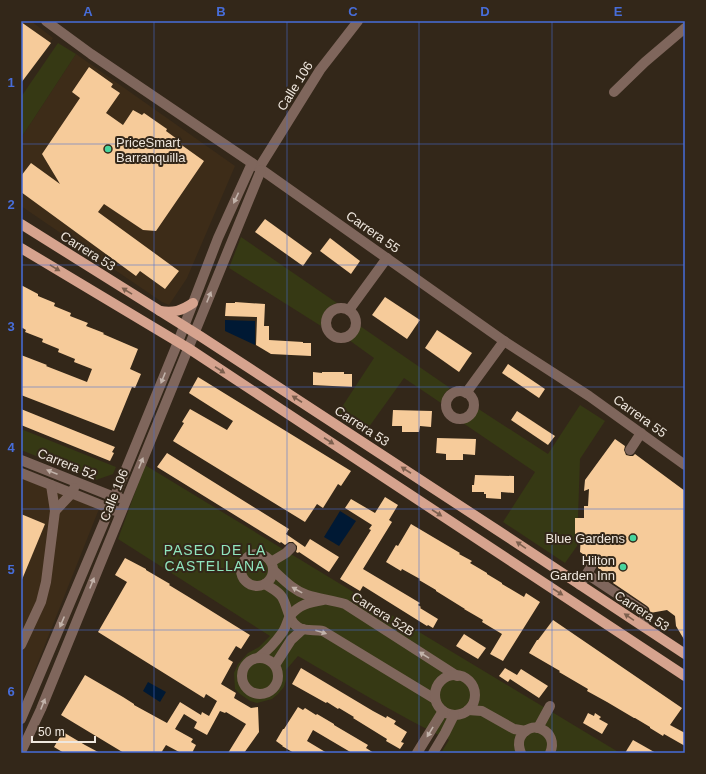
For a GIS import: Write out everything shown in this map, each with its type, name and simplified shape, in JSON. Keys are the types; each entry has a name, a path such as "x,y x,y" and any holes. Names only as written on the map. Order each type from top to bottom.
{"main road":[{"name":"Carrera 53","path":"21,224 184,326 685,654"},
{"path":"21,248 188,348 685,676"},
{"path":"160,311 177,311 186,308 193,303"}],"street":[{"name":"Carrera 55","path":"46,21 91,54 276,180 504,341 588,396 685,465"},
{"name":"Calle 106","path":"21,719 178,342 218,238 257,167 320,70 358,21"},
{"path":"614,92 685,27 680,21"},
{"name":"Calle 106","path":"249,198 257,167"},
{"name":"Calle 106","path":"21,752 41,709 249,198 253,190 260,184 268,180 276,180"},
{"path":"218,238 229,246"},
{"path":"349,310 387,258"},
{"path":"466,392 504,341"},
{"path":"630,450 641,433"},
{"name":"Carrera 52","path":"21,460 114,497 126,499"},
{"name":"Carrera 52","path":"21,473 121,513"},
{"path":"55,511 72,493 76,482"},
{"path":"21,645 44,592 46,582 55,511 51,485"},
{"path":"265,584 271,578 272,566 291,548"},
{"name":"Carrera 52B","path":"303,630 296,625 290,617 285,603 277,592 265,584 252,585 245,580 241,572 243,563 248,557 256,554 265,556 290,586 308,595 345,604 457,676"},
{"path":"580,585 590,569 613,591 643,611 644,627"},
{"path":"598,597 613,591"},
{"path":"258,658 270,661 275,665 278,675 276,686 267,692 263,698 248,689 242,689 242,673 244,668 248,663 258,658 275,642 283,632 290,617 299,607 306,603 324,599"},
{"path":"275,665 291,640 303,630 323,631 435,699"},
{"path":"457,676 468,680 472,685 474,697 468,710 461,714 454,715 442,711 436,703 435,693 440,682 445,678 457,676"},
{"path":"474,697 482,711"},
{"path":"538,728 550,706"},
{"path":"468,710 482,711 514,729 526,731"},
{"path":"417,753 442,711"},
{"path":"433,753 454,715"},
{"path":"514,729 519,740 521,753"},
{"path":"519,740 526,731 530,729 543,729 550,736 552,741 550,753"}],"shaded area":[{"path":"21,21 31,21 53,38 35,64 21,54"},
{"path":"76,54 235,166 187,278 169,305 162,302 21,206 21,138"},
{"path":"21,478 99,509 21,705"}],"green space":[{"path":"58,43 76,54 21,138 21,97"},
{"path":"241,237 337,303 326,309 322,318 321,326 229,268"},
{"path":"360,326 450,388 444,394 441,403 404,378 366,431 338,413 374,358 349,340 356,335"},
{"path":"580,405 605,421 580,459 577,546 565,563 503,522 535,472 463,423 472,417 477,408 548,454"},
{"path":"21,429 116,467 113,474 96,480 21,450"},
{"path":"145,465 620,753 441,753 449,740 392,710 298,656 286,670 284,687 278,694 272,699 257,703 250,701 235,689 234,673 238,664 248,653 259,647 270,636 118,539"}],"water":[{"path":"225,320 255,321 255,345 225,331"},
{"path":"340,511 356,521 339,546 324,537"},
{"path":"148,682 166,692 160,702 143,691"}],"building":[{"path":"21,22 51,43 21,83"},
{"name":"PriceSmart Barranquilla","path":"89,67 113,84 111,87 120,93 106,113 123,125 133,110 142,115 144,113 167,129 166,131 177,139 176,141 204,161 156,231 143,230 104,204 98,212 179,271 165,289 140,271 136,276 21,192 21,176 31,163 60,184 42,154 80,98 72,92"},
{"path":"265,219 312,253 303,266 255,232"},
{"path":"330,238 360,261 351,274 320,251"},
{"path":"21,285 38,294 38,296 55,303 54,306 71,313 70,316 88,323 86,326 138,349 130,369 141,374 135,388 132,387 114,431 21,395 21,355 87,382 92,369 74,362 75,359 58,352 59,349 42,342 43,339 25,332 26,330 21,327"},
{"path":"385,297 420,320 407,339 372,315"},
{"path":"235,302 265,304 264,326 269,326 269,340 311,343 311,356 271,354 256,345 257,317 225,316 226,303"},
{"path":"437,330 472,353 459,372 425,348"},
{"path":"508,364 545,389 539,398 502,373"},
{"path":"313,372 344,372 344,374 352,374 352,387 313,385"},
{"path":"198,377 351,471 341,486 338,484 323,508 317,504 305,522 173,441 184,423 182,422 190,409 227,430 233,421 189,393"},
{"path":"21,409 115,447 110,461 21,425"},
{"path":"393,410 432,411 431,427 420,426 419,432 402,432 402,426 392,426"},
{"path":"517,411 555,436 548,445 511,420"},
{"path":"437,438 476,439 475,455 463,454 463,460 446,460 446,454 436,453"},
{"name":"Blue Gardens","path":"615,439 625,446 624,450 626,455 633,456 635,454 685,491 685,641 676,626 675,616 667,610 650,613 647,606 613,583 615,580 598,568 596,560 590,559 580,552 581,534 575,534 575,518 584,518 584,506 588,506 589,489 584,491 585,480"},
{"path":"167,453 289,529 286,534 305,547 310,539 339,557 329,572 299,552 296,552 297,546 293,542 289,542 285,545 281,542 280,543 157,467"},
{"path":"475,475 514,476 514,493 501,492 501,499 486,498 486,494 484,494 484,492 472,492 472,485 474,485"},
{"path":"385,497 398,505 389,520 392,522 363,569 420,603 418,605 421,607 420,608 438,619 433,628 428,625 427,626 363,586 360,591 340,579 371,530 369,529 372,525 345,508 351,499 375,513"},
{"path":"21,514 45,524 21,582"},
{"path":"411,524 460,553 459,554 472,561 470,563 502,584 524,597 526,593 540,602 503,661 490,654 502,634 482,622 483,620 419,580 420,579 402,569 401,571 386,562 396,545 398,546"},
{"path":"125,558 146,569 250,635 241,649 236,646 228,659 233,662 221,684 236,693 234,698 251,708 258,707 259,732 244,753 228,753 246,724 226,712 220,711 207,735 194,728 197,722 184,714 175,729 193,739 191,742 196,745 192,753 181,753 166,745 161,753 124,753 61,715 85,675 167,723 180,702 201,715 202,712 209,716 217,701 206,694 204,698 98,632 127,582 115,575"},
{"path":"553,620 682,708 670,725 685,733 685,746 664,734 663,736 635,718 587,691 588,689 529,653"},
{"path":"464,634 486,648 478,659 456,646"},
{"path":"301,668 373,711 386,718 387,716 396,721 394,724 407,732 401,742 404,743 400,749 386,741 387,739 353,718 354,717 292,684"},
{"path":"505,668 517,675 521,669 548,686 539,698 510,679 508,682 499,676"},
{"path":"298,707 303,710 305,708 334,724 368,745 366,748 374,753 352,753 313,730 307,741 327,753 294,753 282,746 276,741"},
{"path":"588,713 594,716 595,713 601,717 599,719 608,724 602,734 583,723"},
{"path":"63,732 100,753 64,753 54,747"},
{"path":"633,740 656,753 625,753"}],"place":[{"name":"PriceSmart Barranquilla","path":"108,149"},
{"name":"Blue Gardens","path":"633,538"},
{"name":"Hilton Garden Inn","path":"623,567"}],"district":[{"name":"PASEO DE LA CASTELLANA","path":"215,558"}]}
